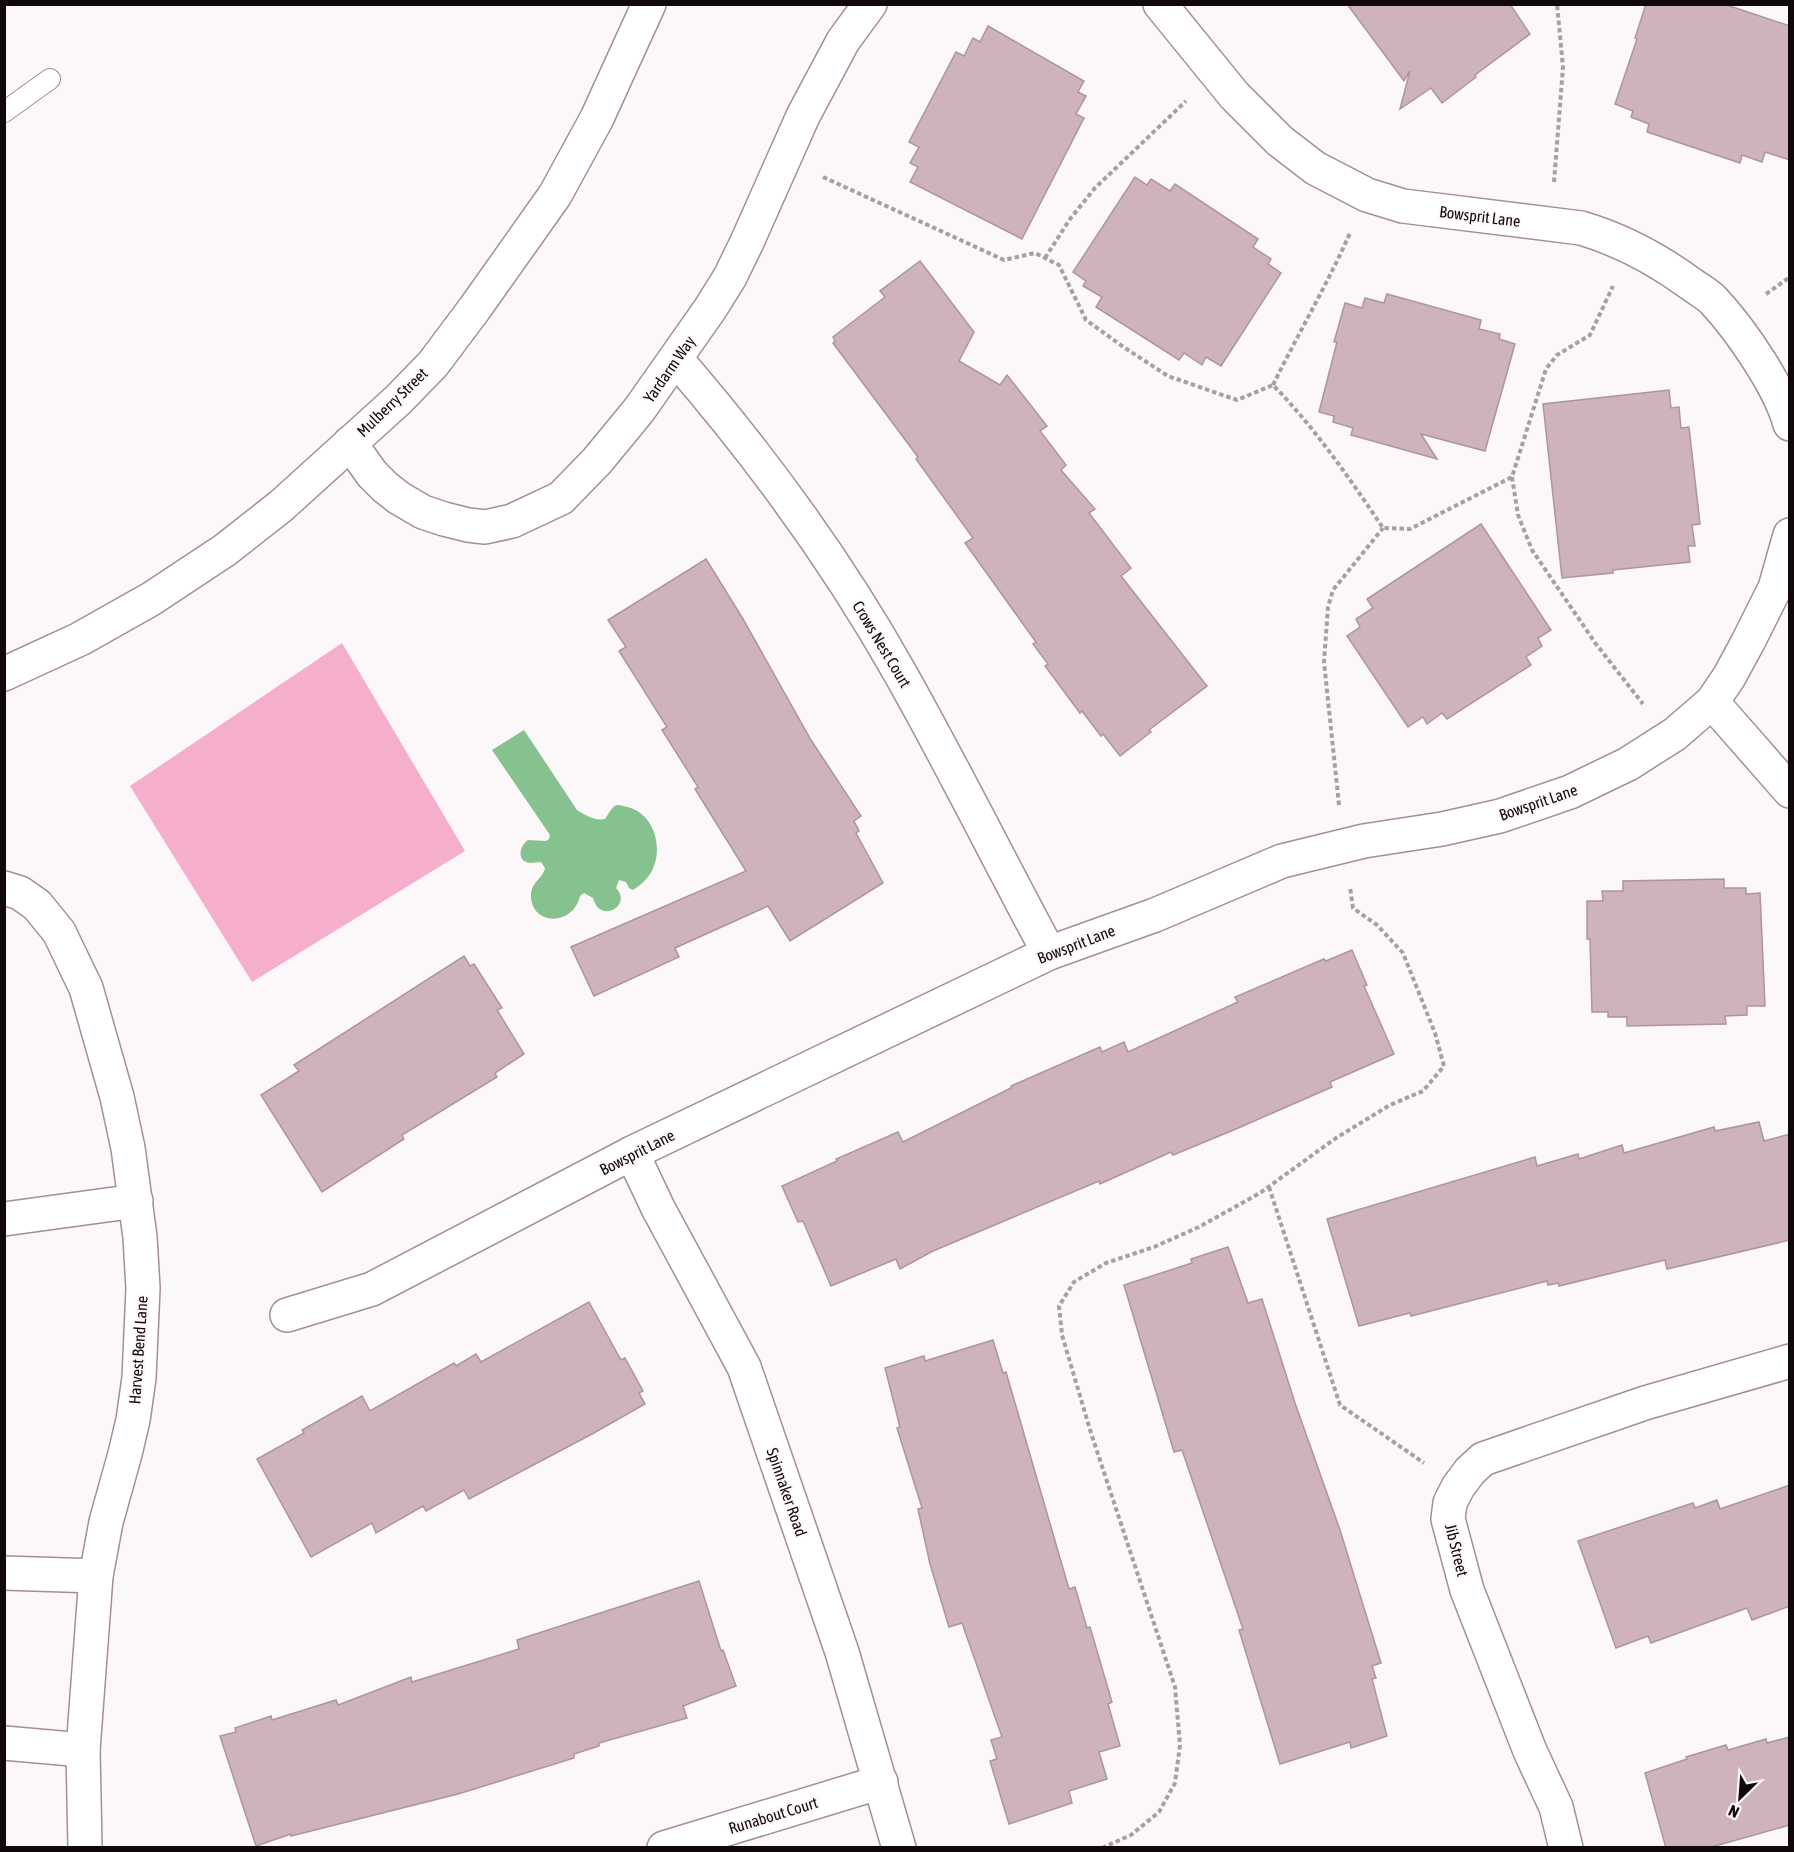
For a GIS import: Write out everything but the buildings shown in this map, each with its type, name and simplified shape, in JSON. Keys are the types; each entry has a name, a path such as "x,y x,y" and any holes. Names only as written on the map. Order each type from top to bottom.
{"street":[{"name":"Mulberry Street","path":"4,675 90,633 151,599 225,550 281,506 399,400 433,364 555,195 597,118 649,4"},
{"name":"Yardarm Way","path":"350,443 372,474 399,498 423,512 468,525 485,526 512,521 561,498 597,461 639,410 710,309 730,277 747,242 803,116 843,41 870,4"},
{"name":"Bowsprit Lane","path":"1160,4 1234,95 1280,141 1315,168 1367,195 1403,206 1590,231 1631,247 1674,271 1712,299 1744,337 1769,377 1786,410 1790,424"},
{"name":"Crows Nest Court","path":"676,359 719,409 810,530 856,601 900,672 1049,953"},
{"name":"Bowsprit Lane","path":"287,1315 372,1289 632,1153 1049,953 1155,915 1282,861 1364,841 1442,829 1500,816 1570,792 1628,764 1669,738 1712,702 1743,651 1775,588 1790,535"},
{"path":"1712,702 1790,791"},
{"name":"Harvest Bend Lane","path":"4,888 20,893 37,905 59,932 86,988 117,1097 136,1201 143,1288 139,1378 133,1420 106,1522 96,1576 83,1750 85,1848"},
{"name":"Spinnaker Road","path":"632,1153 658,1208 744,1367 842,1652 899,1848"},
{"path":"4,1219 136,1201"},
{"name":"Jib Street","path":"1566,1848 1556,1807 1530,1751 1467,1590 1448,1519 1450,1503 1470,1471 1483,1459 1645,1404 1790,1361"},
{"path":"4,1573 96,1576"},
{"path":"4,1743 83,1750"},
{"name":"Runabout Court","path":"664,1848 881,1782"}],"lane":[{"path":"4,112 50,79"}],"path":[{"path":"1550,224 1563,67 1557,4"},
{"path":"1045,258 1070,219 1095,188 1215,73"},
{"path":"784,159 1004,260 1035,253 1059,265 1086,320 1168,376 1237,400 1273,385 1340,256 1367,195"},
{"path":"1631,247 1590,336 1557,355 1546,369 1512,477 1518,515 1532,550 1596,644 1669,738"},
{"path":"1273,385 1291,403 1383,528"},
{"path":"1383,528 1410,529 1512,477"},
{"path":"1102,1848 1131,1835 1159,1812 1175,1783 1180,1745 1175,1687 1091,1433 1062,1335 1059,1306 1074,1282 1106,1263 1154,1248 1199,1227 1269,1187 1336,1138 1390,1105 1423,1091 1444,1066 1435,1033 1403,953 1377,926 1353,908 1343,846 1324,662 1328,607 1333,590 1383,528"},
{"path":"1269,1187 1340,1406 1458,1487"}],"shaded area":[{"path":"342,643 465,851 252,982 130,786"},
{"path":"524,730 577,810 590,817 605,819 615,806 624,806 640,813 652,828 657,848 653,868 646,879 633,890 626,882 619,880 616,888 621,901 614,910 602,910 593,898 584,893 570,913 562,917 553,919 545,917 533,906 532,888 545,868 541,862 526,862 520,853 528,840 546,841 550,835 492,750"}]}
